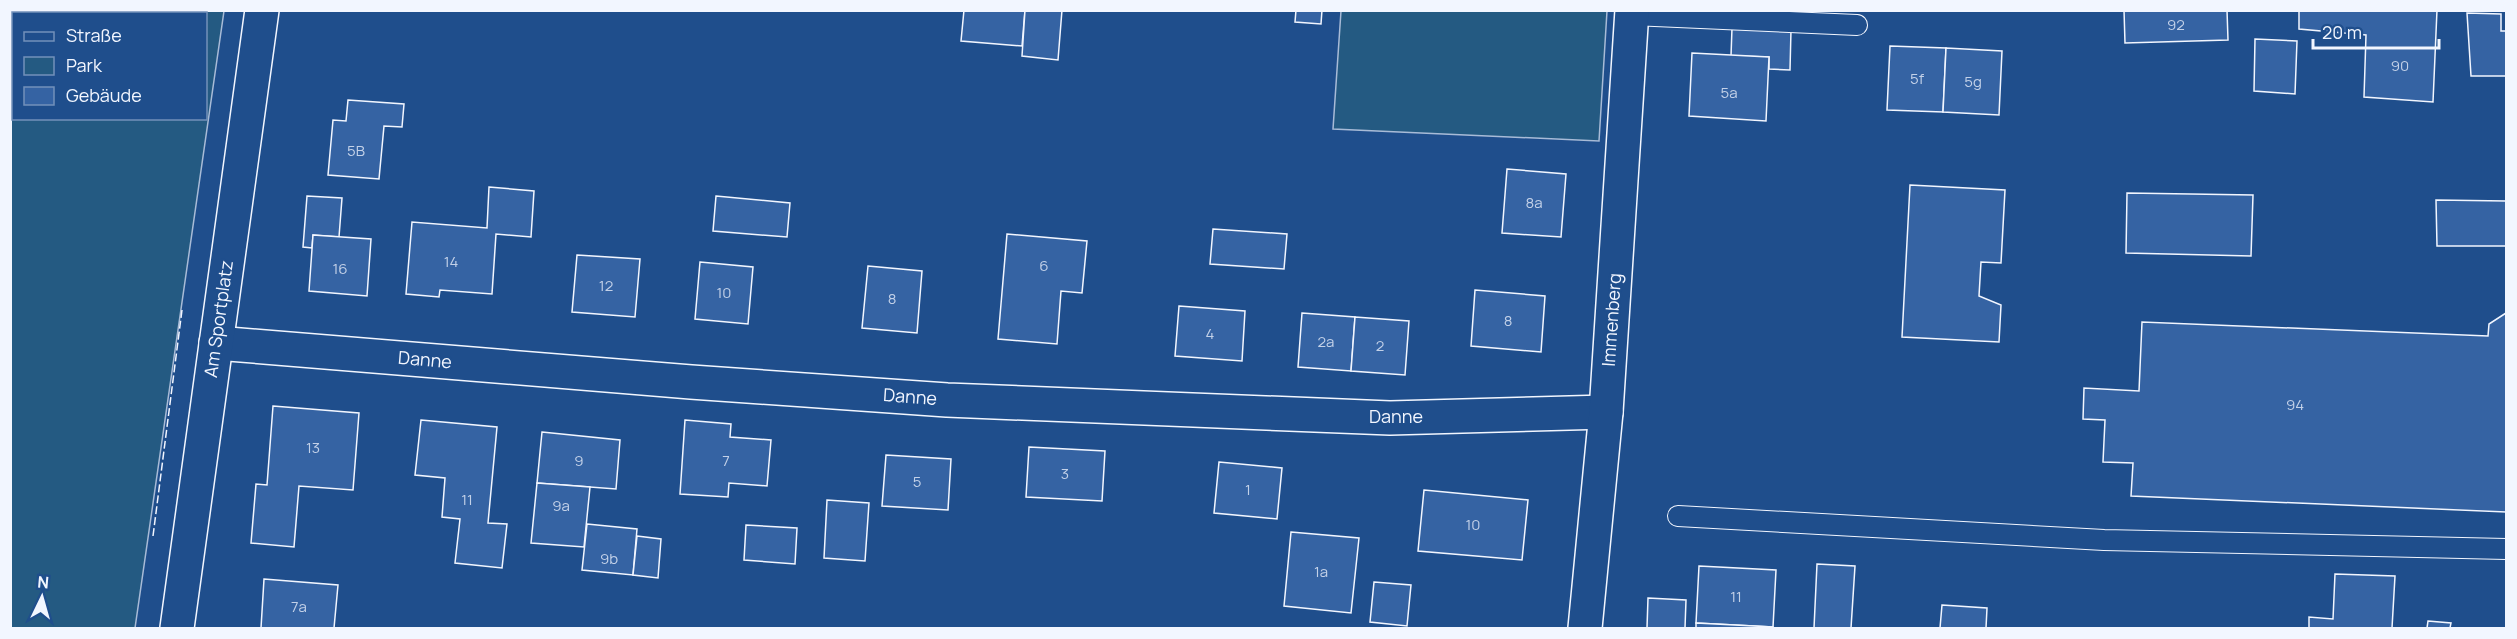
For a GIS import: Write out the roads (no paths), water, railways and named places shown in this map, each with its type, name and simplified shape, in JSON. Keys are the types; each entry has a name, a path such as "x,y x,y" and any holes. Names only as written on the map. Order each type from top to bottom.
{"street":[{"name":"Am Sportplatz","path":"177,628 262,10"},
{"name":"Immenberg","path":"1586,628 1606,412 1632,13"},
{"name":"Danne","path":"216,343 702,383 947,400 1390,418 1606,412"}],"lane":[{"path":"1632,13 1857,25"},
{"path":"1678,516 2104,540 2506,549"}]}
